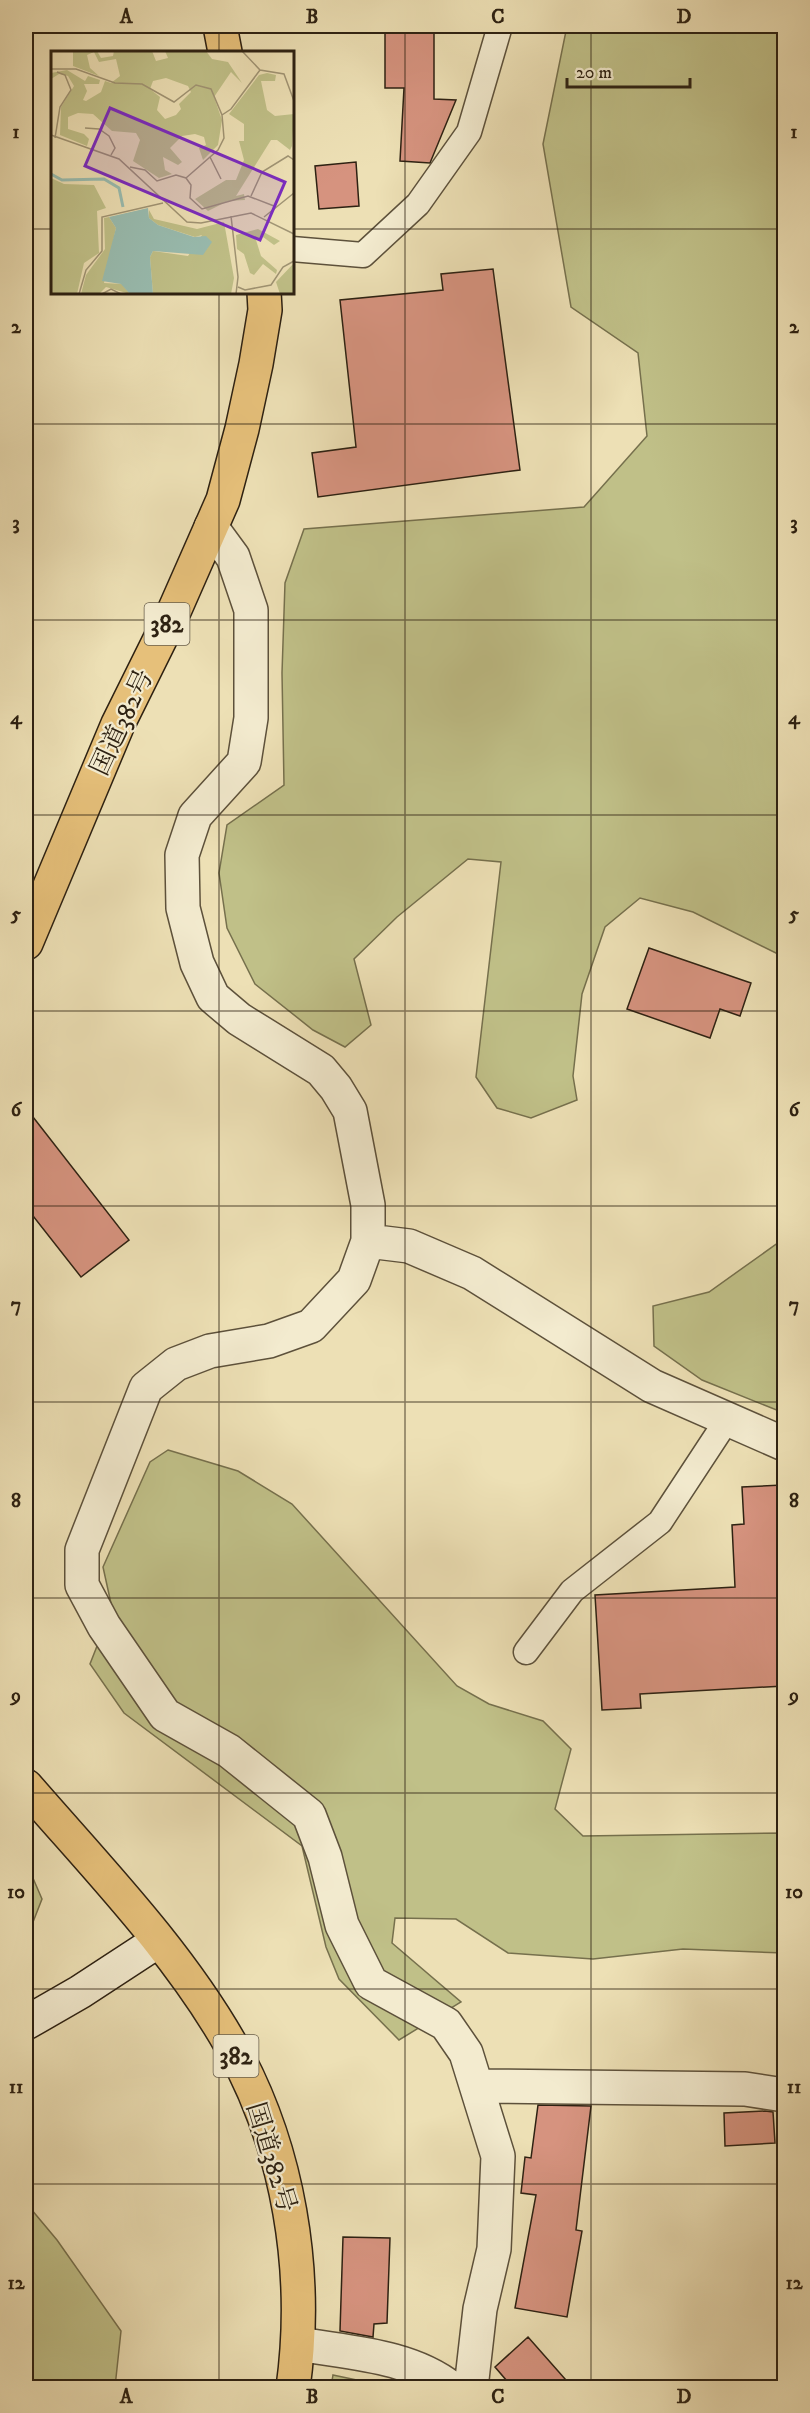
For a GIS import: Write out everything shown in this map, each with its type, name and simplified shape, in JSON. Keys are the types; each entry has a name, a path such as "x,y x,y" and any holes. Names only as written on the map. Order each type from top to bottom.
{"highway":[{"path":"220,26 225,51"},
{"name":"国道382号","path":"26,943 118,724 223,501 242,429 265,310 264,294"},
{"name":"国道382号","path":"26,1786 158,1941 187,1979 231,2046 261,2110 280,2169 296,2238 299,2344 293,2388"}],"street":[{"path":"211,527 233,557 251,610 251,718 244,762 195,816 182,855 183,908 197,963 213,997 239,1019 321,1070 336,1088 350,1111 368,1205 368,1240 354,1280 310,1326 269,1341 210,1351 176,1364 146,1388 82,1550 82,1585 104,1626 165,1715 229,1751 309,1815 325,1857 342,1925 371,1983 446,2024 466,2053 498,2156 494,2249 480,2309 471,2388"},
{"path":"368,1240 409,1246 472,1273 652,1386 784,1444"},
{"path":"26,2023 80,1992 158,1941"},
{"path":"477,2086 745,2090 784,2096"},
{"path":"299,2344 392,2360 438,2378 451,2388"}],"lane":[{"path":"294,249 363,255 418,204 469,132 500,26"},
{"path":"526,1652 572,1591 660,1521 727,1420"}],"green space":[{"path":"567,26 784,26 784,957 693,912 640,898 605,927 582,994 573,1076 577,1100 531,1118 497,1108 476,1077 501,862 468,859 397,917 354,959 371,1025 345,1047 313,1030 255,984 227,928 219,873 227,825 284,785 282,673 285,583 304,529 584,507 647,436 638,353 571,307 543,144"},
{"path":"782,1240 784,1242 784,1413 702,1380 654,1346 653,1306 709,1292"},
{"path":"168,1450 238,1471 292,1504 457,1686 489,1704 543,1721 571,1749 555,1809 583,1836 784,1833 784,1953 683,1949 593,1959 508,1953 456,1919 395,1918 392,1943 461,2002 399,2040 339,1979 326,1947 302,1846 124,1713 90,1664 112,1608 103,1567 150,1462"},
{"path":"26,1862 42,1899 26,1940"},
{"path":"26,2203 57,2240 121,2331 115,2387 26,2387"},
{"path":"333,2375 390,2387 331,2387"}],"building":[{"path":"385,26 434,26 434,99 456,100 430,163 400,161 404,88 385,88"},
{"path":"356,162 359,206 319,209 315,166"},
{"path":"493,269 520,470 318,497 312,453 356,447 340,300 443,290 441,274"},
{"path":"649,948 751,983 740,1016 720,1009 710,1038 627,1009"},
{"path":"26,1108 129,1240 81,1277 26,1207"},
{"path":"782,1485 784,1686 640,1694 641,1708 602,1710 595,1595 735,1587 732,1525 744,1524 742,1487"},
{"path":"538,2105 591,2106 576,2230 582,2231 567,2317 515,2308 536,2195 521,2193 525,2157 531,2158"},
{"path":"773,2112 775,2143 725,2146 724,2113"},
{"path":"343,2237 390,2238 387,2323 374,2324 373,2337 340,2331"},
{"path":"528,2337 573,2388 513,2388 495,2367"}]}
